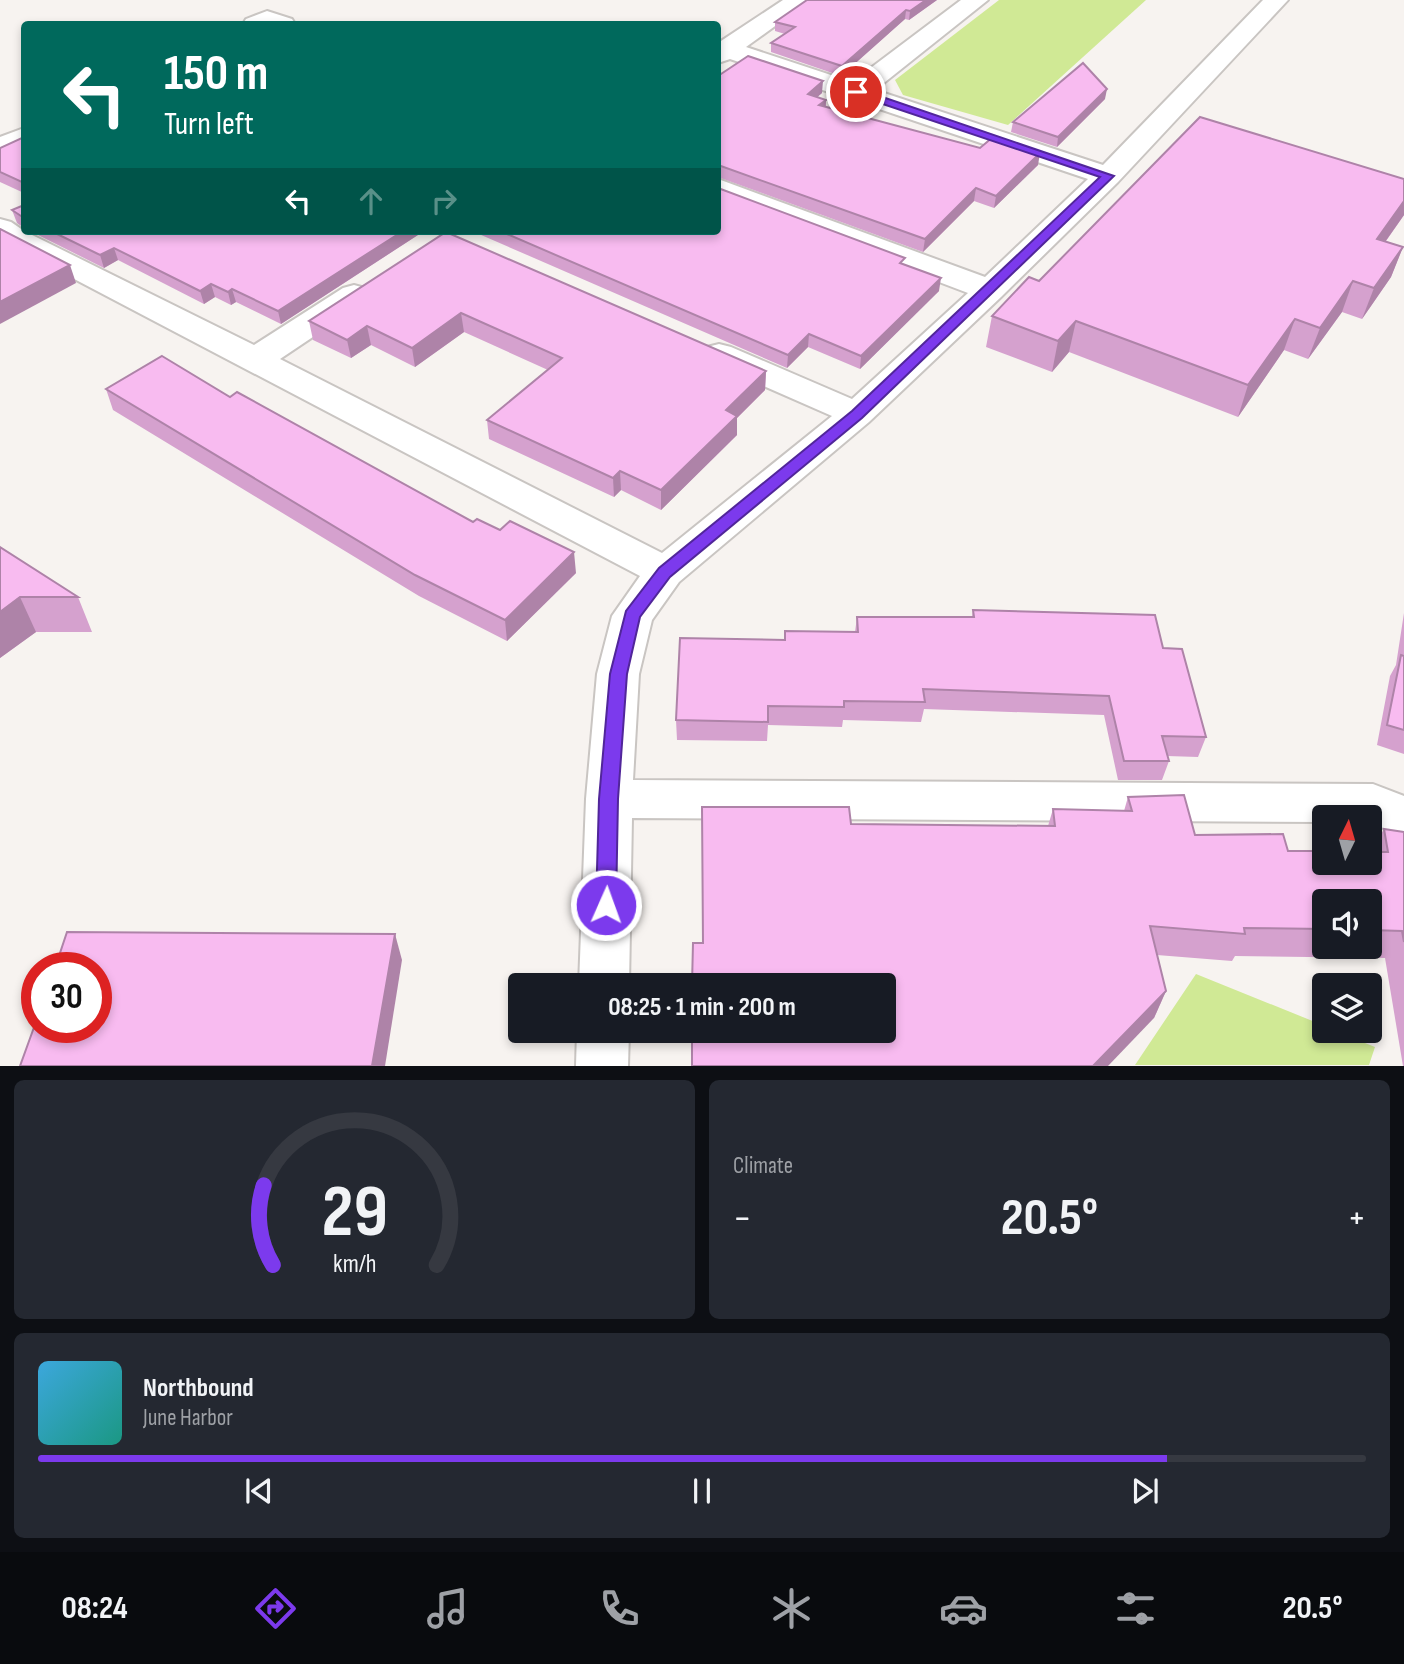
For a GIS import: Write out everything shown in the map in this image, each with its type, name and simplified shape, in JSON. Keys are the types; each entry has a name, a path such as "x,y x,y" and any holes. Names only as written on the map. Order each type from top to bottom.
{"street":[{"path":"722,52 799,0"},
{"path":"856,92 976,0"},
{"path":"604,973 609,799 618,674 632,616 665,572 857,414 990,290 1108,176 1276,0"},
{"path":"722,52 856,92 1108,176"},
{"path":"0,148 21,138"},
{"path":"721,189 990,290"},
{"path":"0,228 665,572"},
{"path":"256,359 379,278"},
{"path":"695,344 857,414"},
{"path":"609,799 1373,803 1404,817"},
{"path":"602,1066 603,1043"}],"green space":[{"path":"999,0 1146,0 1008,125 903,95 895,80"},
{"path":"1196,974 1312,1021 1312,1043 1365,1043 1375,1047 1369,1065 1135,1065"}],"building":[{"path":"807,0 926,0 910,11 906,10 842,66 771,43 795,27 775,22"},
{"path":"748,56 823,81 808,94 826,100 819,105 980,148 993,137 1040,153 996,196 976,188 925,239 721,166 721,74"},
{"path":"1083,63 1107,89 1058,137 1013,122"},
{"path":"1200,117 1404,179 1404,201 1377,239 1403,247 1374,288 1353,281 1320,328 1295,319 1248,385 1076,321 1058,341 992,316 1029,277 1039,281"},
{"path":"21,138 21,182 0,172 0,148"},
{"path":"721,189 905,258 900,263 941,278 861,356 809,334 788,355 509,235 721,235"},
{"path":"21,206 21,216 12,210"},
{"path":"0,229 70,265 0,302"},
{"path":"59,235 397,235 278,311 232,289 228,292 211,284 200,291 114,248 100,255"},
{"path":"441,235 453,235 766,371 726,410 737,416 661,490 620,471 613,478 487,420 562,358 461,313 412,348 367,326 347,340 309,321"},
{"path":"162,356 230,397 237,392 473,522 477,519 500,530 510,521 574,552 505,620 415,575 106,389"},
{"path":"0,547 78,597 20,597 0,612"},
{"path":"973,610 1155,615 1163,648 1182,649 1206,737 1162,736 1169,761 1124,761 1109,696 923,689 925,702 844,701 844,707 768,706 768,722 676,720 680,638 785,640 785,631 858,632 857,617 974,617"},
{"path":"1401,655 1404,656 1404,730 1387,725"},
{"path":"1184,795 1195,835 1283,834 1288,851 1312,851 1312,875 1382,875 1382,852 1388,852 1384,829 1404,832 1404,942 1402,931 1382,930 1382,889 1312,889 1312,929 1244,928 1245,934 1150,926 1166,991 1093,1066 692,1066 692,1043 896,1043 896,973 692,973 693,943 703,943 702,807 849,807 851,824 1055,826 1053,809 1132,811 1128,797"},
{"path":"67,932 395,934 372,1066 20,1066 28,1043 112,1043 112,952 60,952"}],"route":[{"path":"606,905 609,799 618,674 632,616 665,572 857,414 1108,176 856,92"}]}
